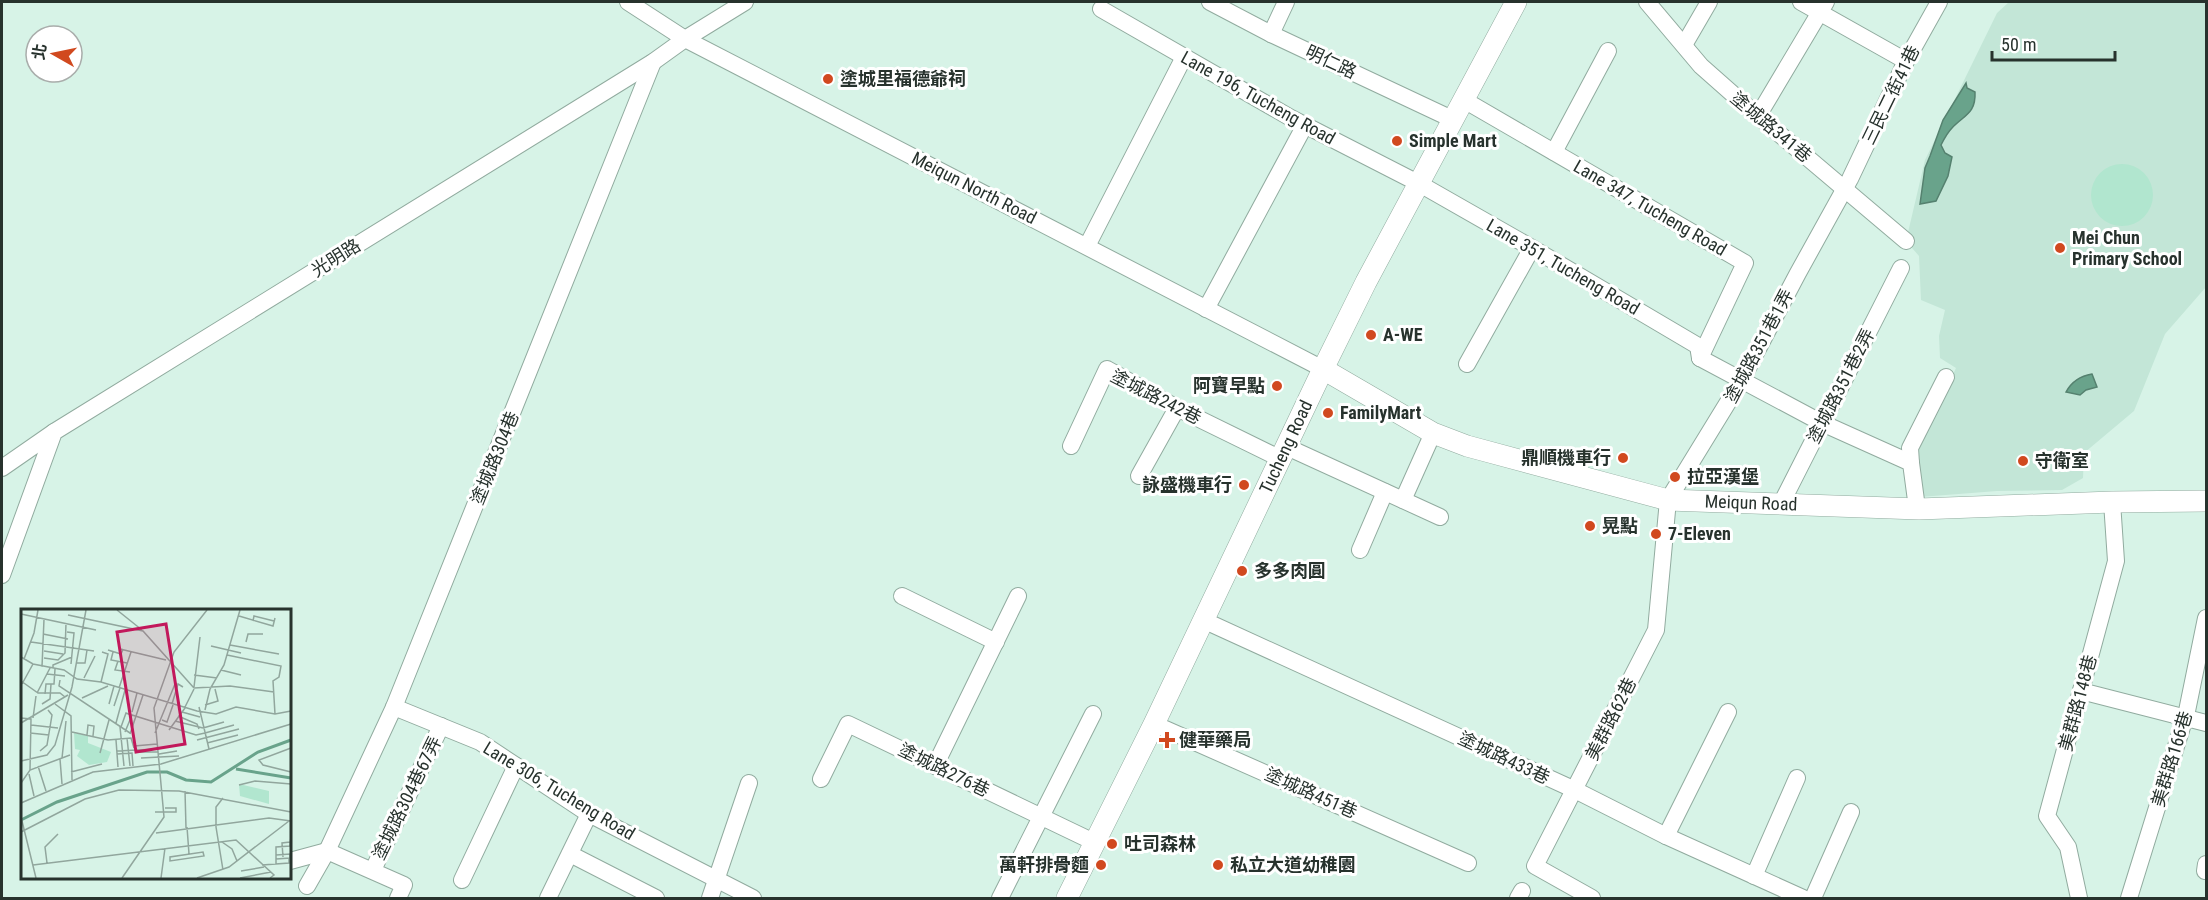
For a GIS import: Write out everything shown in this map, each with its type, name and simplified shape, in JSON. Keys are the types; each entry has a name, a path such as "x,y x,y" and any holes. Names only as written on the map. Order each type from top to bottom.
{"street":[{"name":"Meiqun North Road","path":"628,2 685,39 1323,369"},
{"name":"光明路","path":"2,468 54,432 653,62 745,2"},
{"name":"明仁路","path":"1210,2 1271,34 1454,120"},
{"path":"1271,34 1286,2"},
{"name":"Tucheng Road","path":"1067,898 1154,724 1323,369 1418,183 1516,2"},
{"name":"塗城路341巷","path":"1647,2 1701,66 1906,241"},
{"path":"1684,45 1709,2"},
{"path":"1801,2 1823,7 1906,61"},
{"name":"三民二街41巷","path":"1843,188 1906,61 1939,2"},
{"path":"1758,116 1823,7"},
{"name":"Lane 196, Tucheng Road","path":"1101,9 1305,125 1418,183"},
{"path":"1554,152 1608,51"},
{"path":"1087,246 1184,57"},
{"name":"塗城路304巷","path":"307,886 327,851 394,707 653,62"},
{"name":"Lane 347, Tucheng Road","path":"1464,100 1745,263 1700,358"},
{"path":"1206,309 1305,125"},
{"name":"Lane 351, Tucheng Road","path":"1418,183 1698,346 1700,358"},
{"name":"塗城路351巷1弄","path":"1668,500 1741,381 1843,188"},
{"path":"1467,364 1532,248"},
{"name":"塗城路351巷2弄","path":"1781,504 1901,268"},
{"path":"1700,358 1822,423 1911,463"},
{"name":"塗城路242巷","path":"1071,446 1107,369 1177,408 1385,492 1440,518"},
{"name":"Meiqun Road","path":"1323,369 1433,433 1467,446 1668,500 1917,508 2206,499"},
{"path":"1917,508 1911,448 1946,377"},
{"path":"1140,476 1177,408"},
{"path":"2,575 54,432"},
{"path":"1403,500 1433,433"},
{"path":"1360,550 1385,492"},
{"name":"美群路62巷","path":"1592,898 1535,867 1656,630 1668,500"},
{"name":"美群路148巷","path":"2079,898 2068,847 2047,816 2116,561 2112,502"},
{"path":"902,596 996,642"},
{"path":"935,766 1018,596"},
{"name":"美群路166巷","path":"2130,898 2185,718 2206,618"},
{"name":"塗城路433巷","path":"1203,620 1575,790 1666,836 1803,898"},
{"path":"2081,691 2206,723"},
{"name":"Lane 306, Tucheng Road","path":"394,707 480,742 589,814 753,898"},
{"path":"1666,836 1728,712"},
{"path":"1000,898 1093,714"},
{"name":"塗城路276巷","path":"821,779 848,724 1096,843"},
{"name":"塗城路451巷","path":"1154,724 1468,863"},
{"name":"塗城路304巷67弄","path":"373,870 441,726"},
{"path":"462,880 516,766"},
{"path":"1754,876 1797,778"},
{"path":"710,898 749,783"},
{"path":"1814,898 1851,812"},
{"path":"548,898 589,814"},
{"path":"291,861 327,851 404,885 398,898"},
{"path":"570,854 656,898"}],"shaded area":[{"name":"Mei Chun Primary School","path":"2009,2 2206,2 2206,287 2165,334 2134,411 2084,453 2083,478 2062,490 1997,491 1920,497 1916,452 1956,368 1940,358 1939,336 1945,310 1921,300 1919,256 1906,241 1925,160 1997,13"},
{"path":"1966,83 1967,88 1975,92 1974,105 1950,130 1941,145 1945,153 1952,157 1948,176 1936,201 1920,204 1925,168 1943,120"},
{"path":"2122,164 2139,169 2144,173 2148,178 2153,195 2148,212 2144,217 2139,221 2122,226 2105,221 2100,217 2096,212 2091,195 2096,178 2100,173 2105,169"},
{"path":"2092,374 2097,387 2086,390 2080,395 2066,392 2077,380"}],"place":[{"name":"塗城里福德爺祠","path":"828,79"},
{"name":"Simple Mart","path":"1397,141"},
{"name":"Mei Chun Primary School","path":"2060,248"},
{"name":"A-WE","path":"1371,335"},
{"name":"阿寶早點","path":"1277,386"},
{"name":"FamilyMart","path":"1328,413"},
{"name":"鼎順機車行","path":"1623,458"},
{"name":"守衛室","path":"2023,461"},
{"name":"拉亞漢堡","path":"1675,477"},
{"name":"詠盛機車行","path":"1244,485"},
{"name":"晃點","path":"1590,526"},
{"name":"7-Eleven","path":"1656,534"},
{"name":"多多肉圓","path":"1242,571"},
{"name":"健華藥局","path":"1167,740"},
{"name":"吐司森林","path":"1112,844"},
{"name":"萬軒排骨麵","path":"1101,865"},
{"name":"私立大道幼稚園","path":"1218,865"}]}
